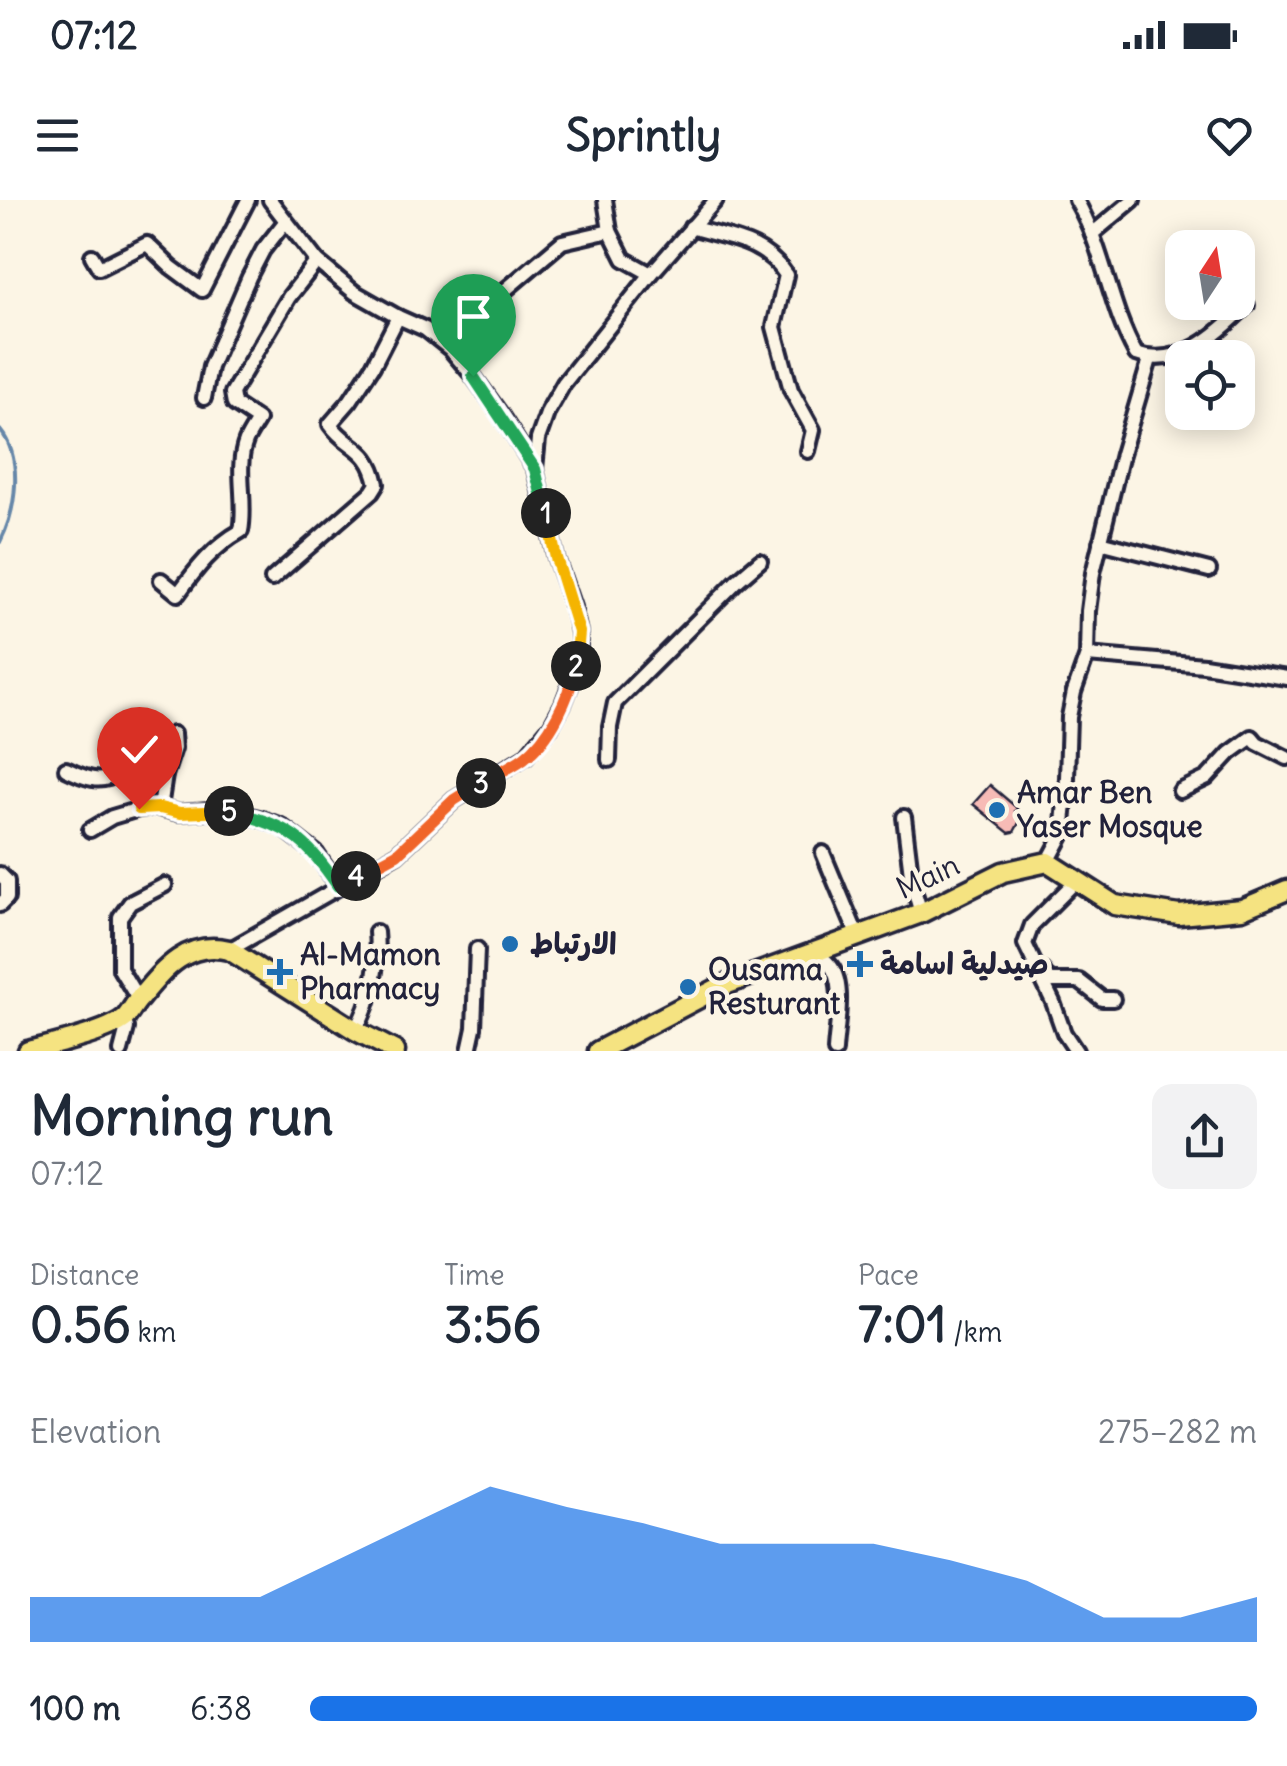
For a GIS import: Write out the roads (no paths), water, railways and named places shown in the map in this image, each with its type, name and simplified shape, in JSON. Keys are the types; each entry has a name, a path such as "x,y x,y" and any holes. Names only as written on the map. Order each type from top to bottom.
{"main road":[{"path":"1048,862 1115,904 1179,915 1242,909 1287,890"},
{"name":"Main","path":"598,1051 722,986 920,913 1002,872 1048,862"},
{"path":"28,1051 87,1036 124,1019 172,963 200,947 229,950 394,1051"}],"street":[{"path":"92,256 99,268 147,244 202,290 248,200"},
{"path":"270,200 317,261 354,292 425,329 450,349 482,388 535,469"},
{"path":"605,200 610,231 624,259 651,274"},
{"path":"229,950 397,854 454,800 526,756 551,726 564,704 576,663 579,632 535,469 538,439 564,383 716,200"},
{"path":"1076,200 1114,294 1124,332 1136,354 1150,359 1174,356 1204,343 1230,320"},
{"path":"1092,234 1134,200"},
{"path":"204,398 210,367 250,277 263,250 285,222"},
{"path":"691,227 755,245 778,262 786,275 774,327 791,390 812,430 808,451"},
{"path":"484,292 503,292 562,242 610,231"},
{"path":"161,580 178,594 204,560 241,530 245,443 258,420 234,404 232,393 290,297 317,261"},
{"path":"272,578 377,484 366,455 330,424 373,366 398,317"},
{"path":"1048,862 1062,836 1069,717 1086,655 1090,592 1100,542 1150,359"},
{"path":"1100,542 1209,570"},
{"path":"609,760 610,727 616,703 760,562"},
{"path":"1086,655 1204,665 1287,678"},
{"path":"160,808 174,748 173,734"},
{"path":"1180,791 1207,778 1230,752 1252,737 1287,758"},
{"path":"66,769 103,782 142,766 165,775"},
{"path":"90,830 139,809 160,808 180,813 224,810 281,826 316,853 338,886"},
{"path":"904,817 920,913"},
{"path":"823,853 858,937"},
{"path":"0,874 7,881 7,898 0,905"},
{"path":"1076,882 1032,925 1026,944 1064,1033 1076,1051"},
{"path":"138,999 120,969 120,918 130,904 165,885"},
{"path":"355,1030 368,999 378,956 376,932"},
{"path":"1026,944 1049,981 1079,982 1102,998 1113,999"},
{"path":"468,1051 474,1028 476,950"},
{"path":"814,954 830,964 836,977 836,1051"},
{"path":"120,1051 127,1028 124,1019"}],"waterway":[{"path":"0,430 8,442 15,470 10,516 0,542"}],"place":[{"name":"Amar Ben Yaser Mosque","path":"997,810"},
{"name":"الارتباط","path":"510,944"},
{"name":"صيدلية اسامة","path":"860,964"},
{"name":"Al-Mamon Pharmacy","path":"280,972"},
{"name":"Ousama Resturant","path":"688,987"}]}
